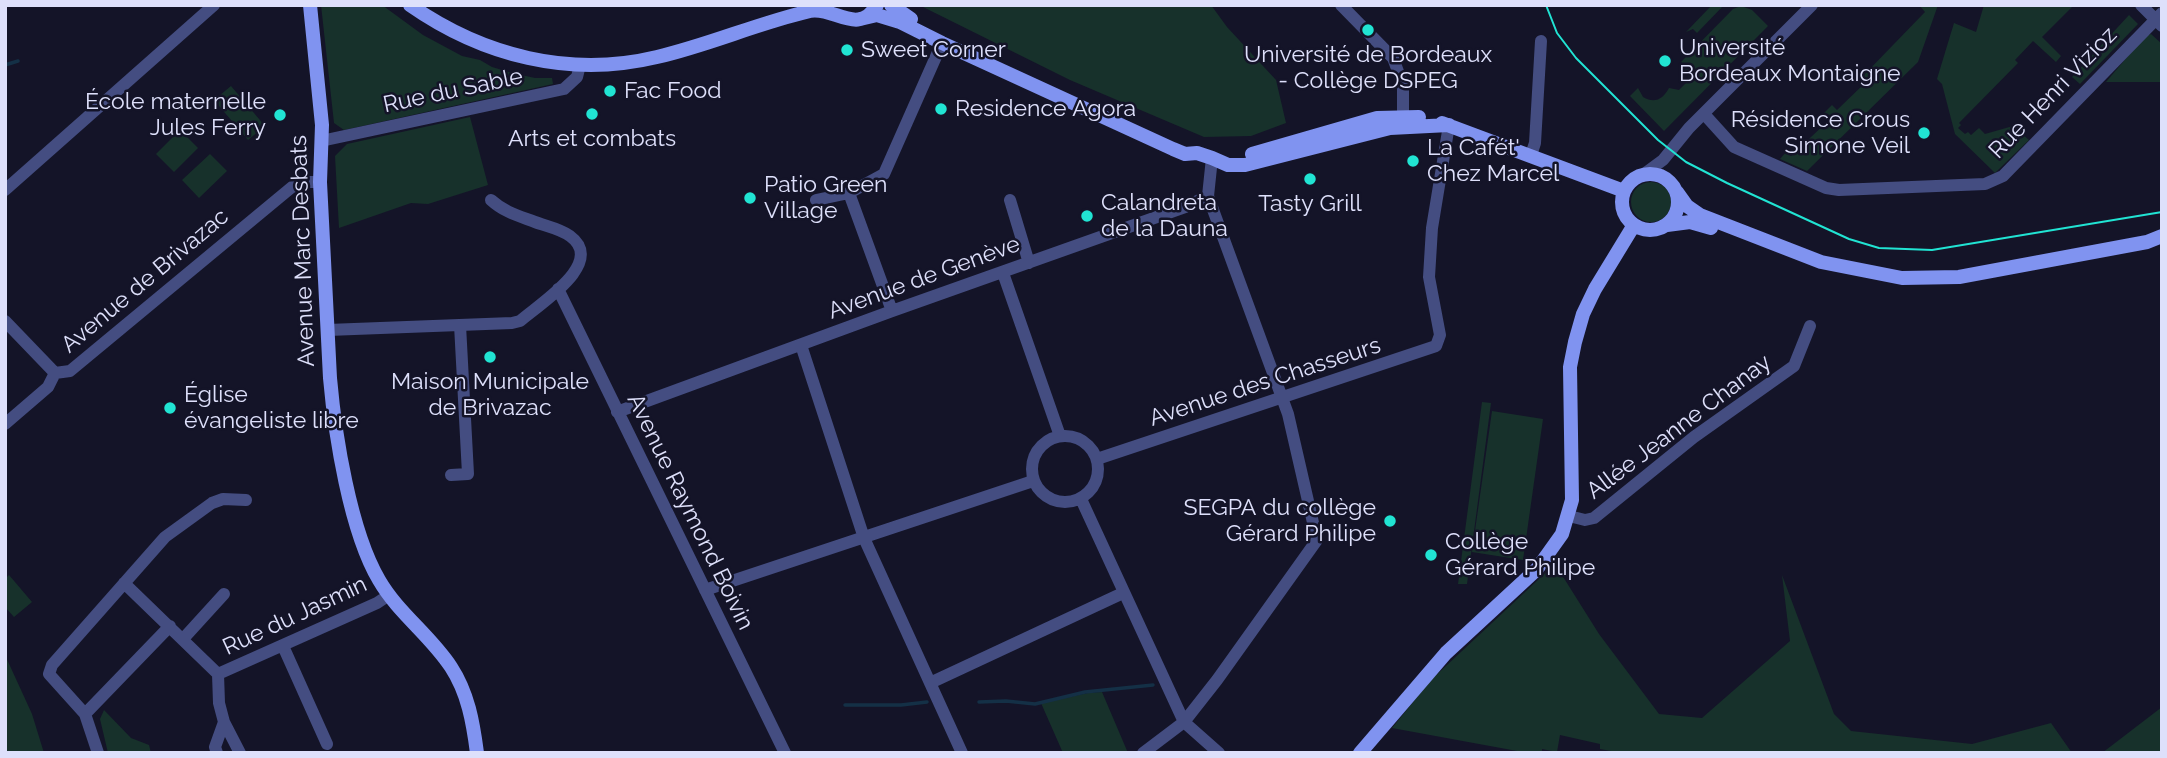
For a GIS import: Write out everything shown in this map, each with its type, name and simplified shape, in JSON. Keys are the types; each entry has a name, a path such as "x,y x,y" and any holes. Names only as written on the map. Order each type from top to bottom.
{"main road":[{"name":"Avenue Marc Desbats","path":"310,5 321,109 320,182 333,407 352,506 368,556 389,595 451,666 470,709 477,753"},
{"path":"410,5 446,28 484,46 541,61 580,65 621,63 655,57 814,10 853,20 877,15 887,17 1185,155 1196,153"},
{"path":"424,5 467,31 504,45 542,54 580,58 653,51 799,5"},
{"path":"828,5 839,16"},
{"path":"860,19 877,5"},
{"path":"891,5 903,15 945,37 1188,146 1196,153 1228,165 1245,165 1390,128 1449,125"},
{"path":"1212,158 1261,153 1377,118 1427,117 1624,191"},
{"path":"2162,236 2147,242 1985,272 1934,278 1902,278 1844,268 1797,253 1700,215 1687,206 1673,185 1660,175 1644,174 1629,183 1624,191 1622,206 1634,225 1651,230 1683,222 1698,223 1843,275 1902,285 1960,283 2162,248"},
{"path":"1667,225 1678,211 1677,192"},
{"path":"1360,753 1446,653 1537,569 1562,534 1569,516 1573,481 1570,367 1575,342 1583,314 1595,289 1634,225"},
{"path":"1370,753 1381,729"}],"street":[{"path":"5,190 214,5"},
{"path":"1341,5 1393,58 1403,85 1403,116"},
{"path":"1644,174 1663,160 1689,128 1812,5"},
{"path":"2141,5 2160,19"},
{"name":"Rue Henri Vizioz","path":"1704,115 1734,147 1826,188 1839,190 1985,184 2003,176 2160,19"},
{"path":"1531,155 1535,143 1541,41"},
{"path":"816,200 849,193 884,174 942,43"},
{"name":"Rue du Sable","path":"321,141 564,89 577,76 580,65"},
{"name":"Avenue des Chasseurs","path":"1097,460 1436,346 1440,335 1429,277 1432,228 1449,125"},
{"path":"1143,753 1184,722 1317,540 1288,414 1208,196 1212,158"},
{"name":"Avenue de Brivazac","path":"5,424 48,387 55,373 70,371 292,187 308,182 320,182"},
{"path":"849,193 892,311"},
{"name":"Avenue de Genève","path":"617,412 1185,207 1208,196"},
{"path":"328,330 520,321 575,273 582,254 569,235 501,209 491,200"},
{"path":"1010,200 1030,262"},
{"path":"1003,273 1059,436"},
{"name":"Avenue Raymond Boivin","path":"558,289 785,753"},
{"path":"5,321 55,373"},
{"path":"451,475 468,474 460,325"},
{"name":"Allée Jeanne Chanay","path":"1569,516 1585,520 1594,518 1695,437 1794,366 1810,326"},
{"path":"801,345 864,538 962,753"},
{"path":"1059,436 1081,440 1091,449 1097,460 1096,482 1090,492 1080,499 1067,503 1056,502 1039,491 1033,481 1032,463 1036,452 1049,440 1059,436"},
{"path":"705,590 1033,481"},
{"path":"98,753 85,714 49,674 52,665 166,537 212,503 223,499 246,500"},
{"path":"1080,499 1184,722 1219,753"},
{"path":"124,583 218,674 219,703 224,722 240,753"},
{"path":"930,683 1123,593"},
{"path":"183,639 224,594"},
{"name":"Rue du Jasmin","path":"218,674 377,603 389,595"},
{"path":"85,714 170,626"},
{"path":"283,646 327,744"},
{"path":"217,753 215,747 224,722"}],"green space":[{"path":"321,5 382,5 423,35 462,56 512,73 535,78 552,78 553,84 344,130 334,123"},
{"path":"919,5 1211,5 1227,27 1276,80 1286,123 1251,136 1204,137 1070,80"},
{"path":"1712,5 1724,5 1697,33 1693,29 1686,32"},
{"path":"1919,5 1938,5 1918,62 1807,171 1780,159 1786,152 1791,156 1830,119 1824,113 1832,105 1837,110 1866,82 1862,77 1925,12"},
{"path":"1984,5 2074,5 2042,37 2061,56 2056,62 2033,41 2015,60 2018,63 1959,123 1961,125 1958,128 1971,135 1979,128 1985,134 2013,126 2029,140 1995,173 1955,134 1942,84 1937,79 1954,23 1976,32"},
{"path":"1741,6 1752,10 1768,26 1664,131 1630,96 1638,88 1643,97 1655,100 1661,98 1669,88 1679,90 1689,76 1681,62 1733,9"},
{"path":"2129,15 2138,24 2080,84 2072,77"},
{"path":"2151,34 2162,44 2162,82 2106,82 2145,36"},
{"path":"231,86 265,126 248,140 214,100"},
{"path":"470,117 488,185 428,204 411,203 339,228 335,156 347,144"},
{"path":"180,130 198,148 174,172 156,154"},
{"path":"210,154 227,171 199,198 182,180"},
{"path":"1651,182 1665,188 1671,202 1665,216 1651,222 1637,216 1631,202 1637,188"},
{"path":"1482,402 1491,403 1467,584 1458,584"},
{"path":"1492,411 1543,419 1523,560 1472,552"},
{"path":"1555,564 1599,634 1659,714 1702,718 1790,641 1782,575 1834,714 1851,731 1972,744 2051,723 2072,753 1622,753 1600,749 1600,744 1560,735 1557,752 1542,749 1542,753 1528,753 1392,728 1431,680"},
{"path":"9,575 32,602 14,617 5,607 5,579"},
{"path":"5,655 32,714 44,753 5,753"},
{"path":"1102,692 1128,753 1063,753 1041,703"},
{"path":"2162,707 2162,753 2102,753"},
{"path":"104,710 131,738 149,745 151,753 108,753 100,719"}],"waterway":[{"path":"5,65 18,61"},
{"path":"979,702 1035,704 1085,692 1153,685"},
{"path":"845,705 927,702"}],"tram line":[{"path":"1546,5 1557,33 1576,58 1658,140 1686,162 1849,239 1879,248 1932,250 2162,212"}],"place":[{"name":"Université de Bordeaux - Collège DSPEG","path":"1368,30"},
{"name":"Sweet Corner","path":"847,50"},
{"name":"Université Bordeaux Montaigne","path":"1665,61"},
{"name":"Fac Food","path":"610,91"},
{"name":"Residence Agora","path":"941,109"},
{"name":"Arts et combats","path":"592,114"},
{"name":"École maternelle Jules Ferry","path":"280,115"},
{"name":"Résidence Crous Simone Veil","path":"1924,133"},
{"name":"La Cafét' Chez Marcel","path":"1413,161"},
{"name":"Tasty Grill","path":"1310,179"},
{"name":"Patio Green Village","path":"750,198"},
{"name":"Calandreta de la Dauna","path":"1087,216"},
{"name":"Maison Municipale de Brivazac","path":"490,357"},
{"name":"Église évangeliste libre","path":"170,408"},
{"name":"SEGPA du collège Gérard Philipe","path":"1390,521"},
{"name":"Collège Gérard Philipe","path":"1431,555"}]}
